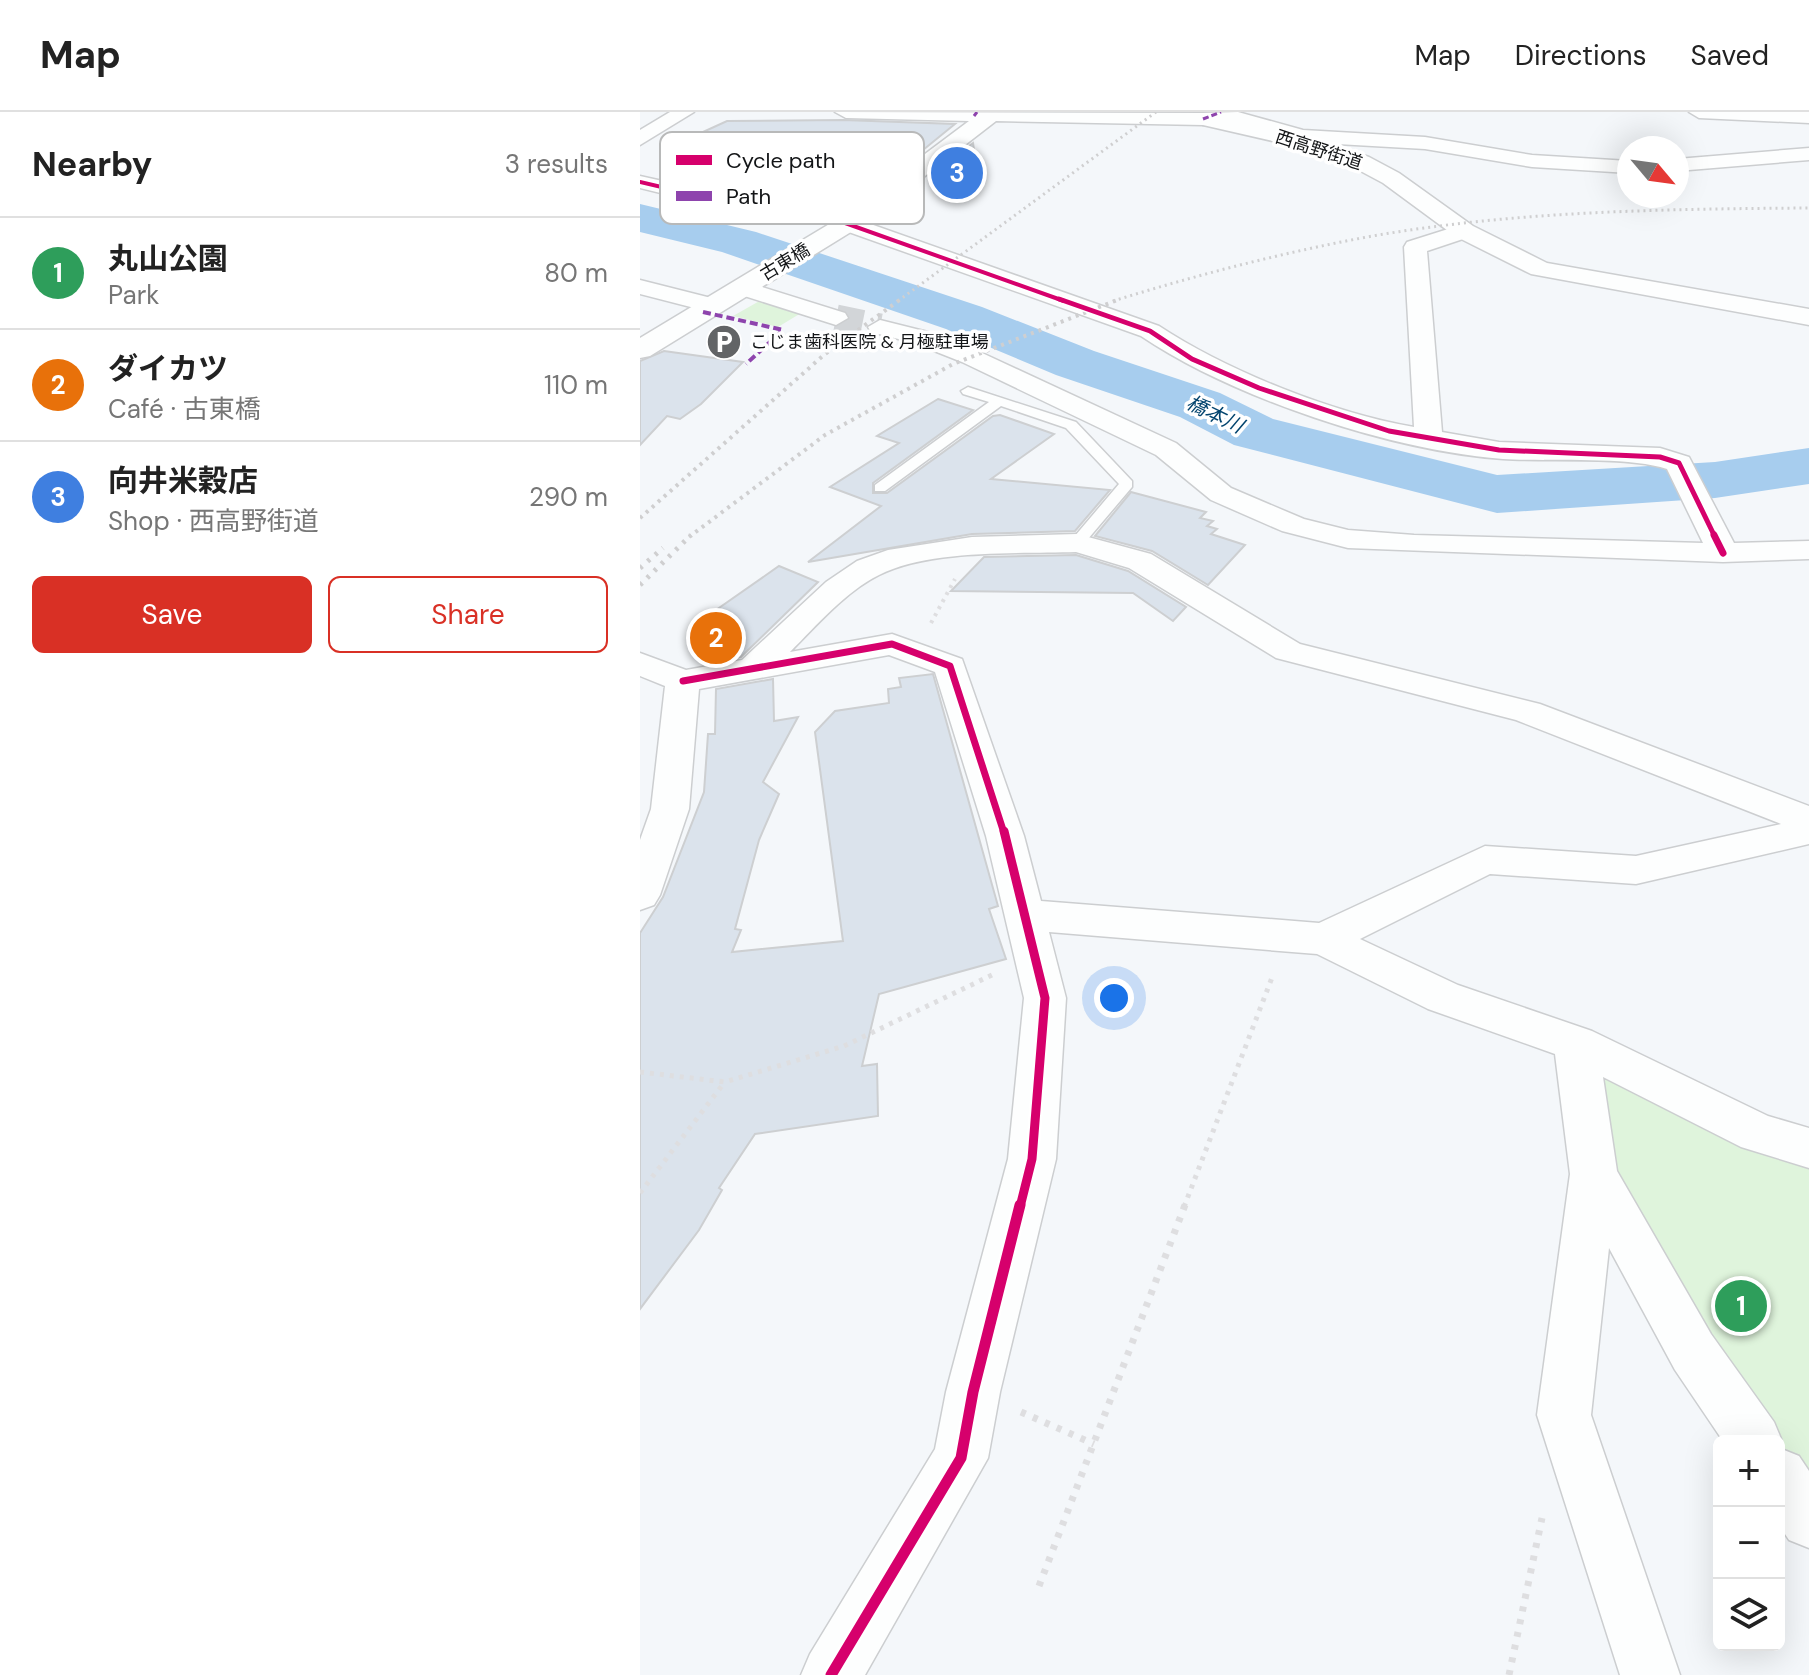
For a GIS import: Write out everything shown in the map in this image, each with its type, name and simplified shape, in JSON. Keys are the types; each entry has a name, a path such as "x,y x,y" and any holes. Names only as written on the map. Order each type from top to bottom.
{"street":[{"path":"640,139 684,112"},
{"name":"西高野街道","path":"846,112 1203,119 1294,137 1361,162 1391,178 1464,231 1540,269 1809,317"},
{"path":"1699,112 1809,117"},
{"name":"古東橋","path":"924,171 1004,115"},
{"path":"1294,137 1324,121 1341,117"},
{"path":"1294,137 1425,143 1532,161 1617,166"},
{"path":"1689,164 1809,154"},
{"path":"640,182 660,187"},
{"name":"古東橋","path":"640,350 847,224"},
{"path":"856,224 1150,331 1192,359 1259,388 1389,431 1499,450 1660,457 1679,463 1723,553"},
{"path":"1429,438 1415,247 1464,231"},
{"path":"640,287 714,306"},
{"path":"743,288 836,318"},
{"path":"880,327 923,338 971,357 1166,449 1221,494 1293,525 1348,539 1414,544 1723,553 1809,550"},
{"path":"754,667 837,589 868,568 899,557 972,546 1077,543 1140,561 1288,651 1528,712 1809,820"},
{"path":"640,664 683,681 892,644 950,666 1005,836 1045,998 1032,1159 973,1392 961,1458 831,1675"},
{"path":"640,895 670,809 683,681"},
{"path":"1323,939 1485,860 1636,870 1809,831"},
{"path":"1029,934 1323,939 1443,997 1576,1043 1757,1133 1809,1148"},
{"path":"1576,1043 1594,1174 1564,1415 1650,1675"},
{"path":"1594,1174 1693,1352 1751,1435"},
{"path":"1785,1485 1809,1520"}],"lane":[{"path":"968,391 1071,425 1127,484 1077,543"},
{"path":"880,488 999,401"}],"path":[{"path":"916,651 972,546"},
{"path":"640,1072 725,1082 844,1046 958,994 1029,934"},
{"path":"1039,1586 1280,958 1280,936"},
{"path":"640,1193 725,1082"},
{"path":"973,1392 1094,1444"},
{"path":"1509,1675 1544,1507"}],"green space":[{"path":"763,299 806,310 778,327 733,316"},
{"path":"1578,1053 1809,1148 1809,1513 1785,1481 1785,1435 1775,1435 1594,1174"}],"building":[{"path":"843,120 955,124 924,149 924,132 703,132 727,121"},
{"path":"973,143 976,164 941,168"},
{"path":"664,351 743,362 701,404 680,419 667,416 640,445 640,361"},
{"path":"938,399 973,410 873,483 873,493 887,493 993,416 1000,415 1054,434 991,479 1110,490 1075,531 972,534 808,562 881,506 830,487 899,443 877,436"},
{"path":"1131,492 1206,512 1200,518 1213,521 1207,526 1217,529 1211,534 1245,545 1208,585 1152,551 1095,536"},
{"path":"1076,555 1128,571 1186,607 1173,621 1133,593 951,591 984,557"},
{"path":"779,566 818,582 741,657 712,661 716,610"},
{"path":"933,674 998,906 989,909 1006,959 879,994 862,1066 877,1064 878,1116 755,1134 719,1188 722,1190 699,1230 640,1309 640,933 663,897 704,792 708,734 715,734 716,689 773,679 774,721 798,717 763,782 779,794 759,840 735,929 741,930 732,952 843,941 815,732 835,711 889,703 888,689 901,687 899,678"}],"waterway":[{"name":"橋本川","path":"640,218 660,223"},
{"name":"橋本川","path":"665,224 739,242 964,318 1075,363 1200,405 1255,433 1326,448 1361,462 1497,494 1715,480 1809,466"}],"tunnel":[{"path":"836,318 880,327"}],"railway":[{"path":"898,301 1156,112"},
{"path":"1120,299 1271,257 1422,228 1587,213 1809,208"},
{"path":"640,518 825,354 901,299"},
{"path":"689,537 825,435 953,364 1120,299"},
{"path":"1113,301 1120,299"},
{"path":"640,585 691,535"},
{"path":"640,568 663,548"}],"marked path":[{"path":"974,116 977,112"},
{"path":"1203,119 1221,112"},
{"path":"703,312 783,330 746,364"}],"cycle path":[{"path":"640,182 660,187"},
{"path":"848,224 1150,331 1192,359 1259,388 1389,431 1499,450 1660,457 1679,463 1723,553"},
{"path":"683,681 892,644 950,666 1005,836 1045,998 1032,1159 973,1392 961,1458 831,1675"}],"place":[{"name":"向井米穀店","path":"957,173"},
{"name":"こじま歯科医院 & 月極駐車場","path":"724,342"},
{"name":"ダイカツ","path":"716,638"},
{"name":"丸山公園","path":"1741,1306"}]}
